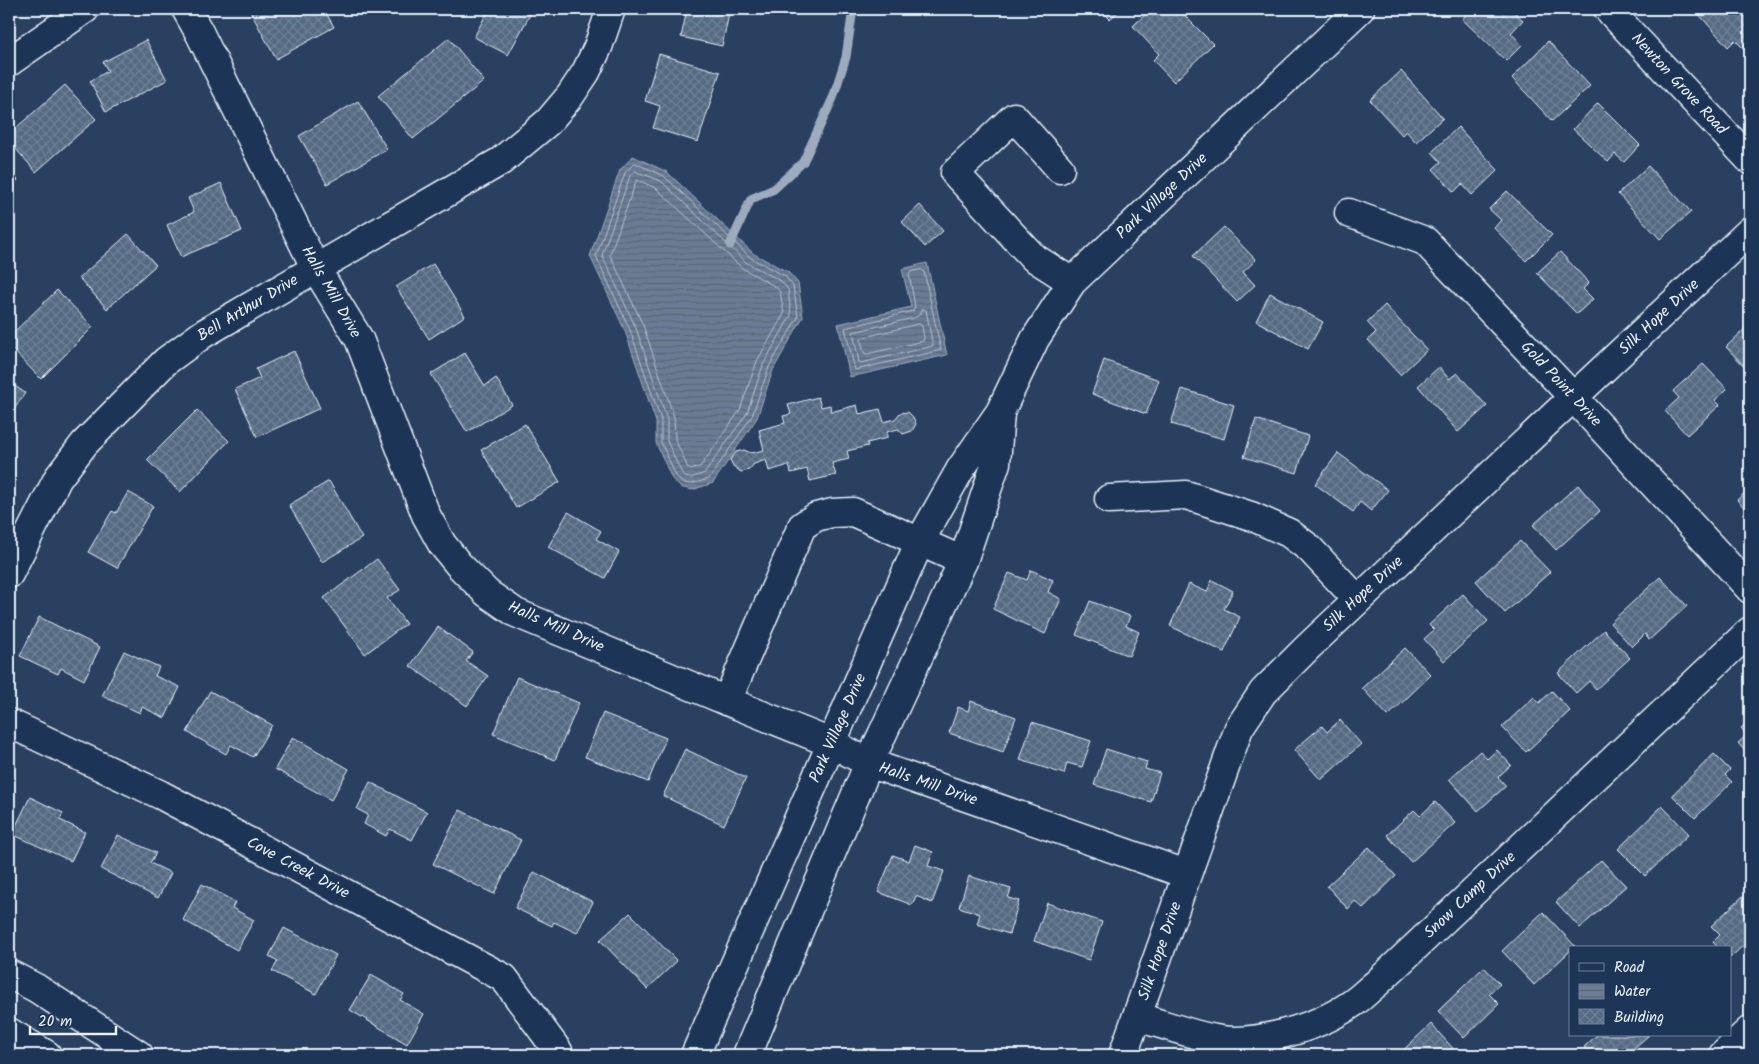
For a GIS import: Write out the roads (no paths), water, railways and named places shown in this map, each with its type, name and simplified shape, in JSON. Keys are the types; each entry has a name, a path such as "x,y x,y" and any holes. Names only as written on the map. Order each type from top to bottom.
{"street":[{"path":"9,62 85,9"},
{"name":"Halls Mill Drive","path":"186,9 204,41 315,267 359,339 426,515 442,544 486,593 516,613 831,743 869,764 1186,874"},
{"name":"Bell Arthur Drive","path":"9,574 58,478 84,444 166,361 203,334 315,267 502,161 548,122 570,96 586,72 598,47 611,9"},
{"name":"Park Village Drive","path":"695,1055 920,541 960,470 1000,412 1035,339 1072,282 1360,9"},
{"name":"Newton Grove Road","path":"1608,9 1750,160"},
{"path":"1060,169 1014,117 955,173 1033,258 1072,282"},
{"name":"Gold Point Drive","path":"1349,213 1425,241 1750,588"},
{"name":"Silk Hope Drive","path":"1123,1055 1239,728 1263,692 1357,599 1574,398 1750,231"},
{"name":"Park Village Drive","path":"747,1055 869,764 963,561 996,463 1000,412"},
{"path":"1109,499 1186,494 1250,516 1288,533 1309,548 1357,599"},
{"path":"727,701 802,526 816,517 832,513 853,512 963,561"},
{"name":"Snow Camp Drive","path":"1137,1017 1216,1040 1248,1040 1301,1029 1350,1005 1377,983 1750,631"},
{"name":"Cove Creek Drive","path":"9,723 161,795 504,978 558,1051"},
{"path":"9,974 36,988 139,1055"},
{"path":"1723,1055 1750,1030"},
{"path":"9,1032 47,1055"}],"water":[{"path":"633,156 667,172 754,254 788,272 798,283 803,317 773,370 757,418 713,483 692,490 680,487 672,479 656,443 656,422 625,331 590,256 620,170"},
{"path":"927,263 947,355 850,377 838,324 911,307 902,269"}],"waterway":[{"path":"730,245 751,199 774,189 803,162 833,98 846,57 853,9"}]}
